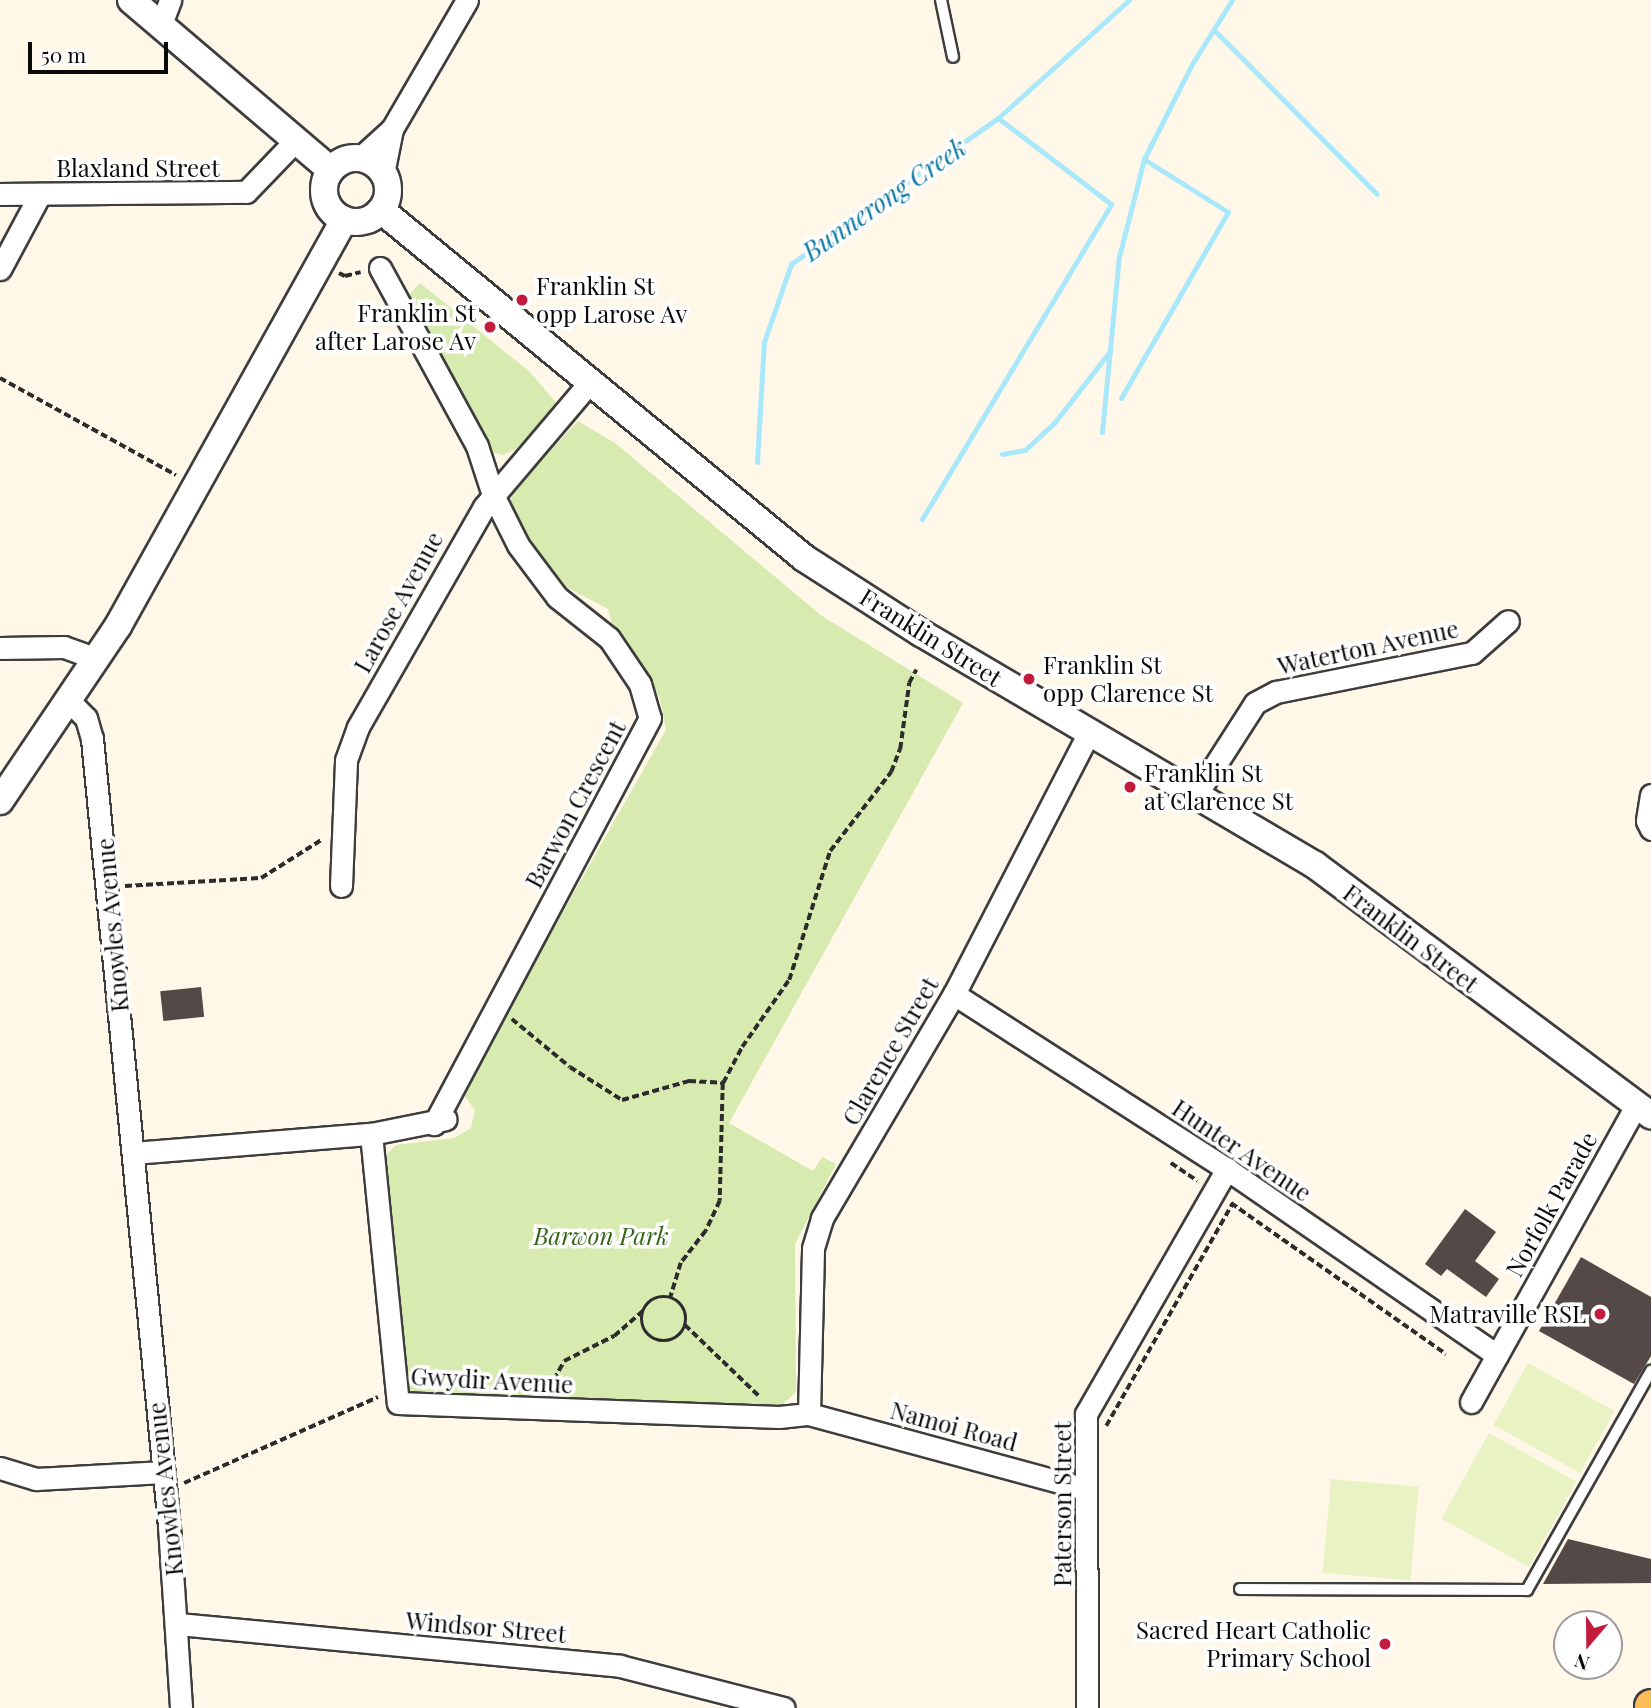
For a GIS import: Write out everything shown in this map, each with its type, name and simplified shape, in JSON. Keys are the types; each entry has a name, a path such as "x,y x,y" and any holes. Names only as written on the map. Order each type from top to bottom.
{"street":[{"path":"131,0 165,12 296,140 331,170"},
{"path":"392,129 383,174 388,192 381,210 360,222 344,220 325,198 331,170 342,162 360,159 392,129 467,0"},
{"name":"Blaxland Street","path":"0,194 246,192 296,140"},
{"path":"360,159 383,174"},
{"path":"0,269 40,194"},
{"name":"Franklin Street","path":"381,210 804,558 1089,733 1315,865 1644,1110"},
{"path":"0,801 97,659 198,487 323,264 344,220"},
{"name":"Barwon Crescent","path":"133,1153 370,1134 442,1120 486,1019 498,1007 650,719 640,684 610,638 557,597 519,545 494,495 477,446 380,268"},
{"name":"Larose Avenue","path":"341,886 346,760 358,727 450,562 494,495 591,381"},
{"name":"Waterton Avenue","path":"1196,796 1255,703 1276,692 1472,653 1508,621"},
{"path":"0,648 64,648 97,659"},
{"name":"Knowles Avenue","path":"69,701 90,729 109,887 178,1624 181,1708"},
{"name":"Clarence Street","path":"809,1414 813,1248 822,1218 954,994 1089,733"},
{"path":"1649,838 1651,795"},
{"name":"Hunter Avenue","path":"954,994 1227,1170 1497,1355"},
{"name":"Norfolk Parade","path":"1471,1402 1644,1110"},
{"name":"Gwydir Avenue","path":"370,1134 398,1403 769,1417 809,1414"},
{"name":"Paterson Street","path":"1087,1708 1086,1414 1227,1170"},
{"name":"Namoi Road","path":"809,1414 1085,1489"},
{"path":"0,1468 36,1479 165,1482"},
{"name":"Windsor Street","path":"178,1624 620,1666 784,1708"}],"lane":[{"path":"941,0 953,57"},
{"path":"1240,1590 1527,1591 1651,1371"}],"path":[{"path":"323,264 345,276 380,268"},
{"path":"0,378 198,487"},
{"path":"670,1298 681,1263 706,1231 720,1201 723,1083 742,1047 789,980 830,851 891,772 900,749 909,683 916,670"},
{"path":"109,887 261,878 344,827"},
{"path":"498,1007 570,1067 622,1101 689,1081 723,1083"},
{"name":"Hunter Avenue","path":"1171,1163 1446,1354"},
{"name":"Paterson Street","path":"1105,1429 1232,1204"},
{"path":"546,1410 549,1385 559,1366 620,1332 654,1299 670,1298 683,1308 685,1325 767,1403 769,1417"},
{"path":"643,1311 643,1328 657,1340 674,1339 685,1325"},
{"path":"165,1482 397,1388"}],"green space":[{"path":"420,283 530,372 558,405 516,449 503,455 490,452 406,298"},
{"name":"Barwon Park","path":"578,421 615,443 822,616 963,703 729,1123 813,1171 822,1157 836,1164 795,1244 796,1392 775,1411 413,1394 406,1384 386,1155 396,1145 454,1138 471,1128 475,1110 463,1094 464,1086 666,730 660,699 612,625 608,609 555,581 509,507 512,491"},
{"path":"1528,1363 1615,1411 1580,1473 1494,1425"},
{"path":"1489,1433 1576,1481 1529,1567 1441,1519"},
{"path":"1331,1479 1419,1487 1410,1580 1323,1573"}],"building":[{"path":"201,987 204,1017 163,1021 160,991"},
{"path":"1465,1209 1496,1232 1475,1261 1499,1279 1486,1297 1447,1269 1441,1276 1425,1264"},
{"name":"Matraville RSL","path":"1581,1257 1651,1297 1651,1356 1634,1384 1539,1331"},
{"path":"1568,1539 1651,1559 1651,1583 1543,1584"}],"waterway":[{"name":"Bunnerong Creek","path":"757,462 764,342 791,264 998,118 1129,0"},
{"path":"1102,432 1119,257 1144,159 1192,64 1232,0"},
{"path":"1214,30 1377,194"},
{"path":"922,519 1111,204 998,118"},
{"path":"1121,398 1228,212 1144,159"},
{"path":"1002,454 1025,450 1055,422 1110,351"}],"place":[{"name":"Franklin St opp Larose Av","path":"522,300"},
{"name":"Franklin St after Larose Av","path":"490,327"},
{"name":"Franklin St opp Clarence St","path":"1029,679"},
{"name":"Franklin St at Clarence St","path":"1130,787"},
{"name":"Matraville RSL","path":"1600,1314"},
{"name":"Sacred Heart Catholic Primary School","path":"1385,1644"}]}
